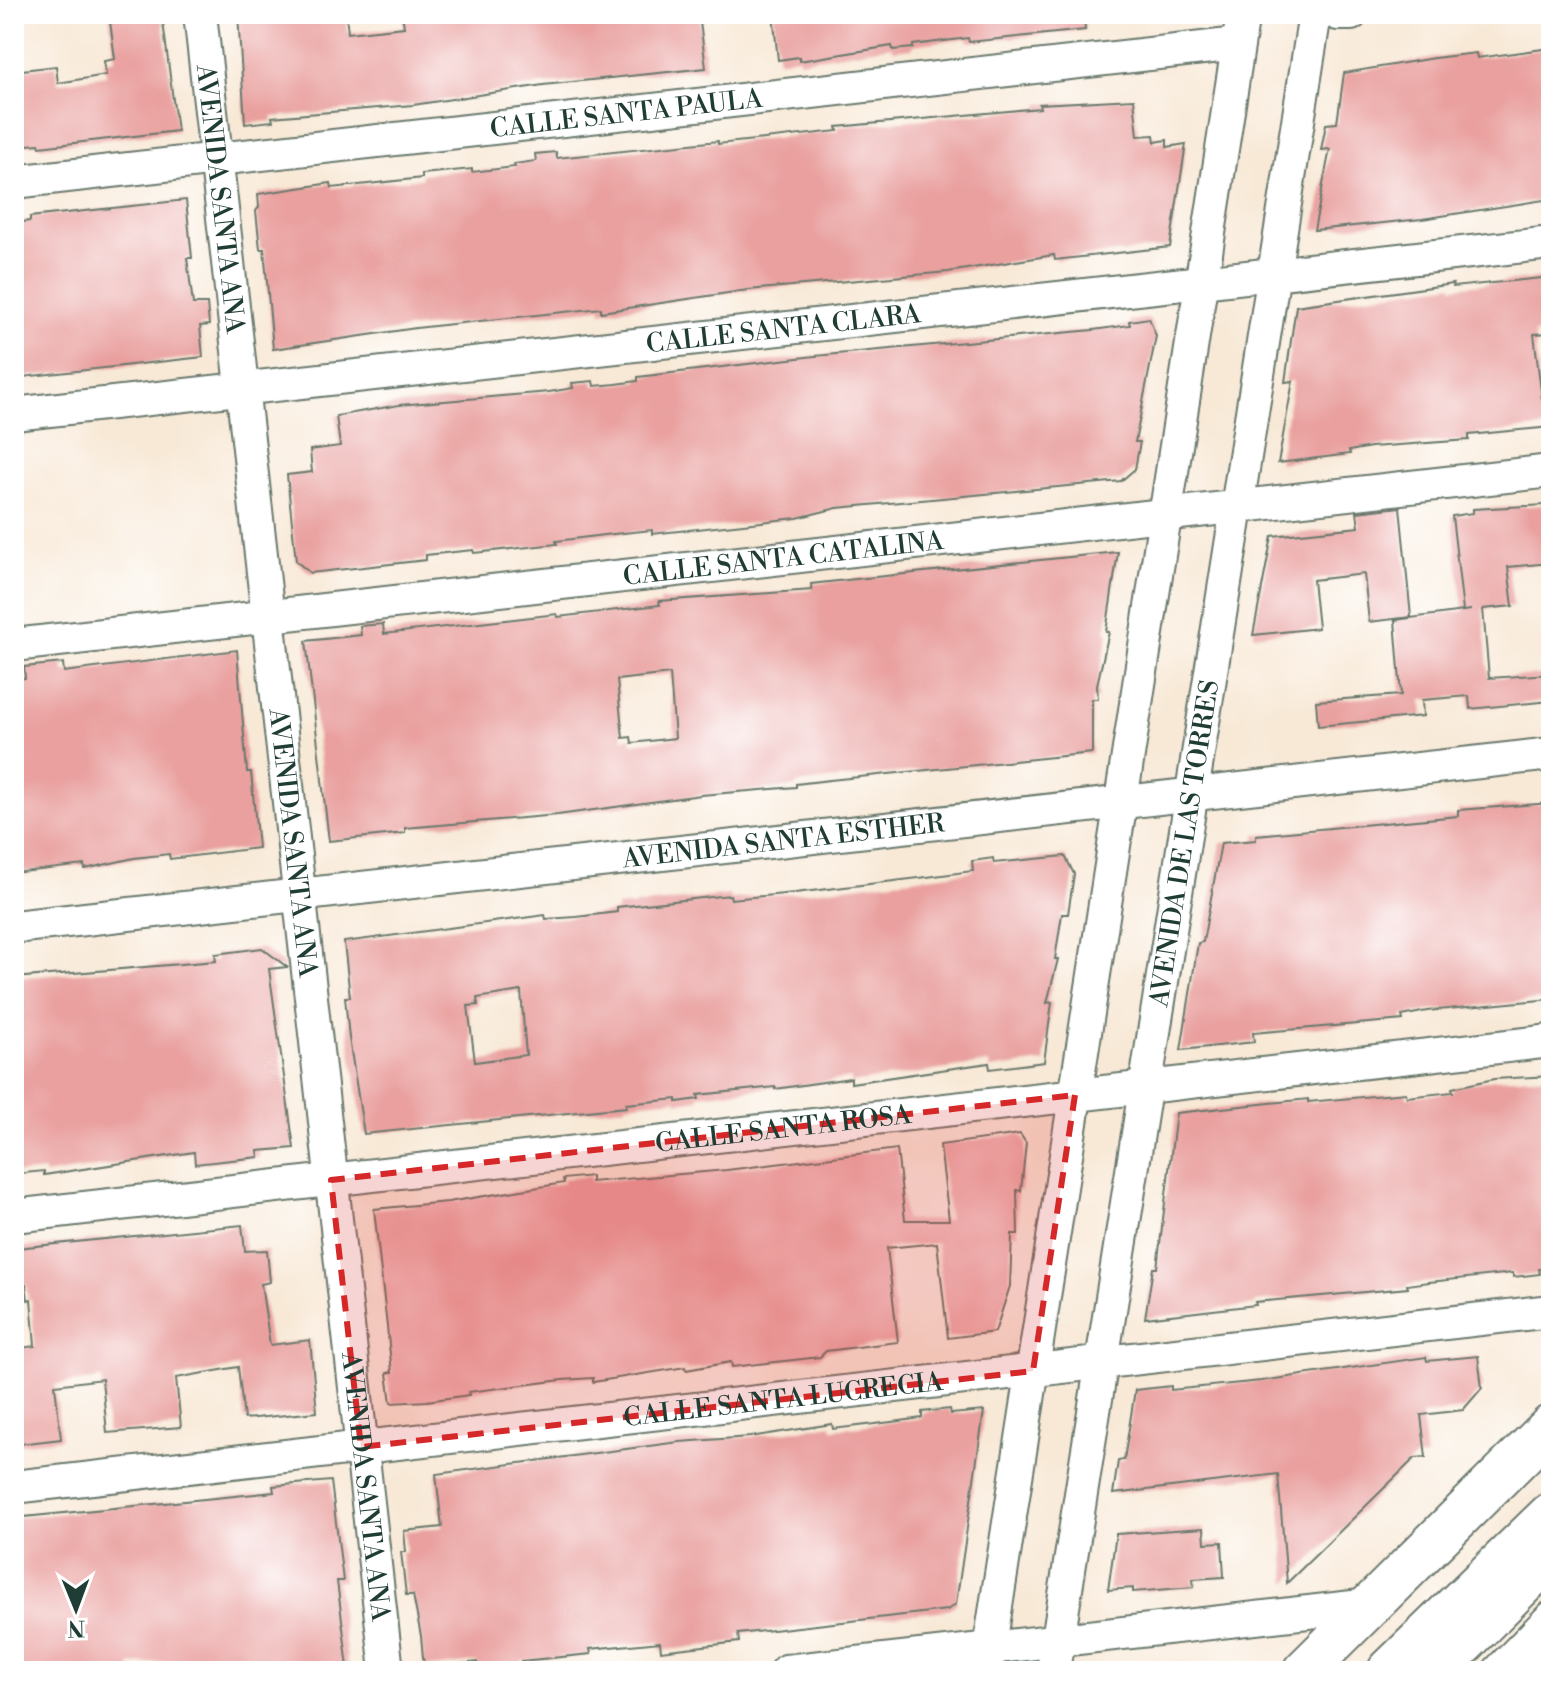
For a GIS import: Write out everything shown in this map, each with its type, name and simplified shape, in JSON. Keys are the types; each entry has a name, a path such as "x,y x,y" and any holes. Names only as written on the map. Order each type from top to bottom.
{"highway":[{"path":"1533,1556 1551,1488"},
{"path":"1390,1671 1468,1593 1533,1556 1551,1515"},
{"path":"1535,1671 1551,1653"}],"main road":[{"path":"1304,1671 1551,1426"}],"street":[{"name":"AVENIDA SANTA ANA","path":"200,14 387,1671"},
{"name":"AVENIDA DE LAS TORRES","path":"1055,1656 1315,14"},
{"path":"1338,14 1351,14"},
{"name":"CALLE SANTA PAULA","path":"14,182 1240,29"},
{"path":"988,1660 1240,29"},
{"name":"CALLE SANTA CLARA","path":"14,414 1551,243"},
{"name":"CALLE SANTA CATALINA","path":"14,645 1551,471"},
{"name":"AVENIDA SANTA ESTHER","path":"14,927 1191,792 1551,754"},
{"name":"CALLE SANTA ROSA","path":"14,1216 1551,1041"},
{"name":"CALLE SANTA LUCRECIA","path":"14,1487 1551,1311"},
{"path":"1443,1671 1533,1556"},
{"path":"786,1671 1055,1656 1370,1605"},
{"path":"1499,1671 1551,1618"}],"highlighted area":[{"path":"1075,1095 1033,1371 361,1447 331,1180"}],"building":[{"path":"109,14 162,14 177,131 40,147 39,144 14,146 14,71 56,66 58,83 106,75 104,61 115,59"},
{"path":"238,14 346,14 348,33 404,27 402,14 699,14 706,68 543,85 413,105 272,117 273,121 245,124"},
{"path":"773,14 1084,14 1085,30 969,42 968,38 913,45 913,48 893,50 892,46 799,61 799,57 778,60"},
{"path":"1551,48 1551,199 1422,219 1314,230 1330,149 1321,150 1326,124 1337,123 1344,73 1434,58 1476,53 1477,58"},
{"path":"1134,99 1138,136 1154,135 1155,142 1167,140 1167,147 1186,144 1170,247 1055,260 1054,255 948,272 748,290 601,312 601,308 416,328 273,349 264,249 260,249 256,211 259,207 258,194 331,183 332,188 422,178 422,174 515,167 514,164 536,161 535,154 556,152 557,158 718,141 718,144 838,131 837,127 1040,108 1039,104"},
{"path":"186,200 192,258 187,258 193,304 207,304 209,325 200,326 203,357 14,378 14,223 30,221 30,217"},
{"path":"1551,277 1551,333 1534,334 1542,399 1551,398 1551,427 1469,435 1469,440 1371,447 1349,451 1350,454 1278,463 1293,381 1285,382 1296,306 1453,284 1453,287"},
{"path":"1149,318 1156,336 1135,442 1140,442 1135,469 1121,481 837,508 797,518 652,534 652,530 604,535 556,541 557,544 474,553 473,550 426,555 426,560 310,573 296,561 287,475 312,472 310,450 340,446 336,416 399,405 549,392 573,388 572,383 593,381 594,386 616,384 638,381 638,377 815,356 1093,330 1130,325 1129,321"},
{"path":"1545,505 1551,563 1508,567 1513,606 1483,609 1489,678 1551,674 1551,701 1470,709 1469,696 1422,700 1423,716 1318,726 1316,701 1401,695 1395,620 1471,610 1463,611 1452,516 1473,513 1473,509"},
{"path":"1400,507 1411,617 1369,622 1364,574 1313,580 1318,628 1253,635 1272,536 1359,527 1357,512"},
{"path":"1118,552 1106,632 1109,632 1097,685 1098,699 1092,699 1092,753 830,780 796,784 796,787 701,795 558,815 405,828 405,833 329,841 306,641 361,635 360,626 383,624 384,634 660,605 659,601 812,590 811,584","holes":["670,674 675,738 632,743 631,737 623,738 617,680"]},
{"path":"237,650 247,772 251,772 258,848 170,859 169,854 134,858 85,869 84,865 14,873 14,680 25,678 24,667 63,663 64,672"},
{"path":"1551,803 1551,999 1427,1011 1402,1016 1403,1020 1253,1033 1254,1042 1181,1050 1198,943 1203,942 1221,843 1256,840 1256,835 1458,816 1458,810"},
{"path":"1065,856 1074,874 1068,914 1062,914 1055,959 1058,959 1047,1003 1052,1002 1044,1062 990,1069 989,1063 851,1083 851,1078 775,1089 698,1095 699,1099 677,1102 677,1099 626,1104 626,1107 364,1134 349,1038 345,997 350,997 344,942 545,915 546,919 576,917 617,912 617,907 730,895 731,899 795,893 927,877 973,871 972,861 993,858 994,863","holes":["521,991 526,1055 475,1062 468,1006 478,1005 477,998"]},
{"path":"262,948 287,967 269,969 294,1148 258,1151 259,1157 195,1164 194,1152 44,1175 44,1171 14,1174 14,978 216,961 215,954"},
{"path":"1551,1076 1551,1267 1539,1269 1540,1274 1514,1277 1513,1273 1429,1282 1407,1285 1408,1288 1255,1302 1256,1305 1145,1318 1153,1268 1157,1268 1176,1113 1308,1099 1308,1102 1406,1093 1407,1097 1453,1092 1452,1088 1494,1079"},
{"path":"1020,1134 1026,1143 1021,1191 1017,1190 1018,1234 1012,1234 1010,1286 995,1332 948,1338 937,1243 887,1248 898,1342 826,1351 820,1357 732,1367 731,1362 686,1370 685,1367 593,1382 593,1378 562,1380 468,1392 469,1395 427,1401 391,1403 387,1373 392,1372 374,1209 448,1202 564,1183 563,1179 591,1176 591,1182 727,1170 897,1149 905,1220 949,1220 940,1145"},
{"path":"242,1225 245,1251 267,1250 270,1282 261,1284 270,1345 310,1340 317,1412 244,1419 238,1367 176,1378 181,1427 107,1433 102,1379 55,1385 61,1439 19,1444 14,1349 35,1346 31,1299 28,1300 26,1284 22,1285 17,1248"},
{"path":"1478,1356 1482,1388 1463,1410 1421,1415 1426,1457 1415,1458 1287,1583 1278,1474 1113,1494 1118,1461 1124,1460 1135,1390 1171,1386 1171,1390 1261,1381 1426,1357 1427,1361"},
{"path":"950,1409 951,1414 984,1411 956,1604 947,1610 738,1634 739,1642 661,1651 660,1642 590,1649 591,1654 521,1661 521,1667 490,1671 478,1671 477,1662 424,1668 413,1595 406,1595 401,1552 406,1552 404,1531 442,1527 436,1474 679,1442 750,1437 832,1424 833,1429 900,1421 922,1418 922,1412"},
{"path":"331,1481 343,1581 337,1581 348,1667 304,1671 178,1671 177,1661 130,1665 131,1671 14,1671 14,1518 274,1492 273,1486"},
{"path":"1204,1528 1205,1543 1222,1542 1224,1577 1193,1579 1194,1587 1133,1592 1133,1588 1108,1590 1116,1534"}]}
